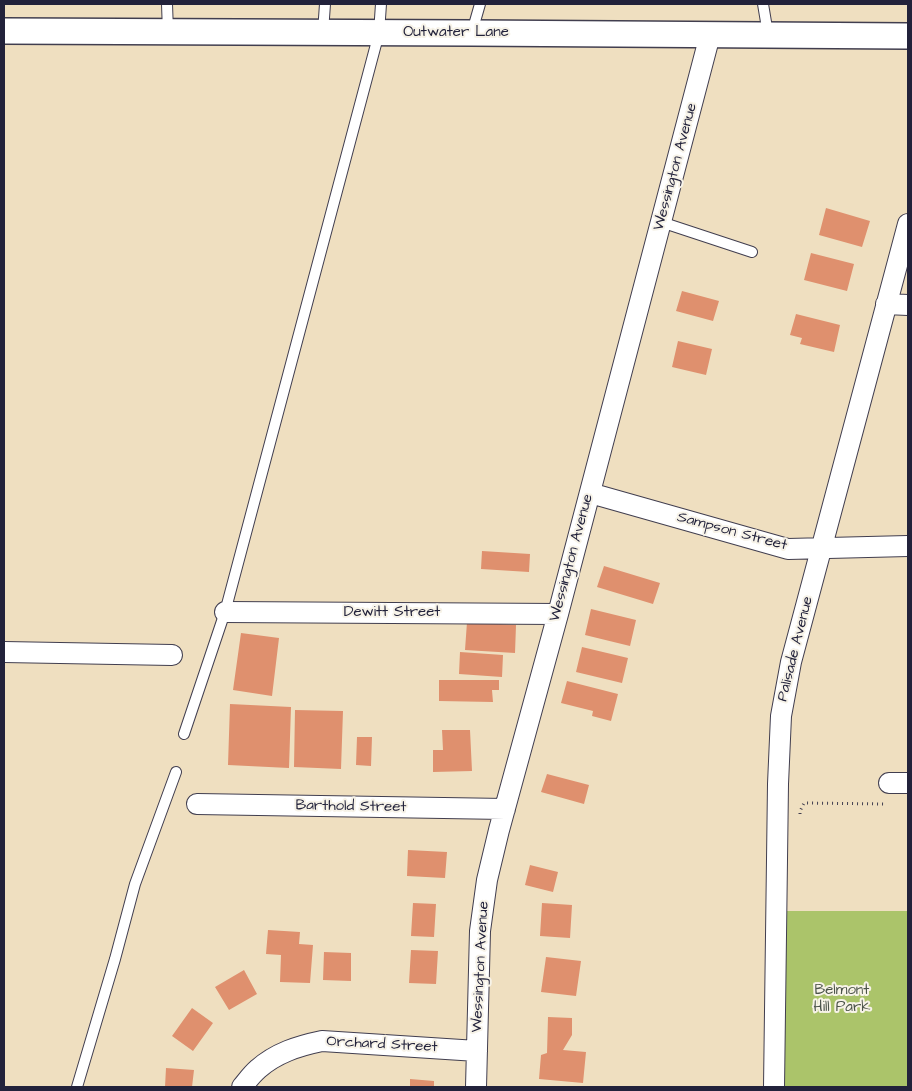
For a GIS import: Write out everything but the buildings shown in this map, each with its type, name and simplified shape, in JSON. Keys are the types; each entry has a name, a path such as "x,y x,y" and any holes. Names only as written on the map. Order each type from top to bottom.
{"street":[{"name":"Outwater Lane","path":"4,31 908,36"},
{"name":"Wessington Avenue","path":"476,1087 480,931 487,880 710,35"},
{"name":"Palisade Avenue","path":"774,1087 778,794 781,716 791,662 908,224"},
{"path":"886,304 908,305"},
{"name":"Sampson Street","path":"590,493 788,549 908,546"},
{"name":"Dewitt Street","path":"225,612 558,614"},
{"path":"4,652 172,655"},
{"name":"Barthold Street","path":"197,804 505,809"},
{"name":"Orchard Street","path":"242,1087 258,1069 279,1054 300,1046 322,1042 477,1051"}],"lane":[{"path":"167,4 168,32"},
{"path":"323,32 325,4"},
{"path":"184,734 225,612 379,33 381,4"},
{"path":"472,33 480,4"},
{"path":"763,4 768,35"},
{"path":"661,222 752,252"},
{"path":"77,1087 116,960 135,884 176,772"}],"path":[{"path":"804,803 873,804"}],"green space":[{"name":"Belmont Hill Park","path":"777,911 908,911 908,1087 774,1087"}]}
